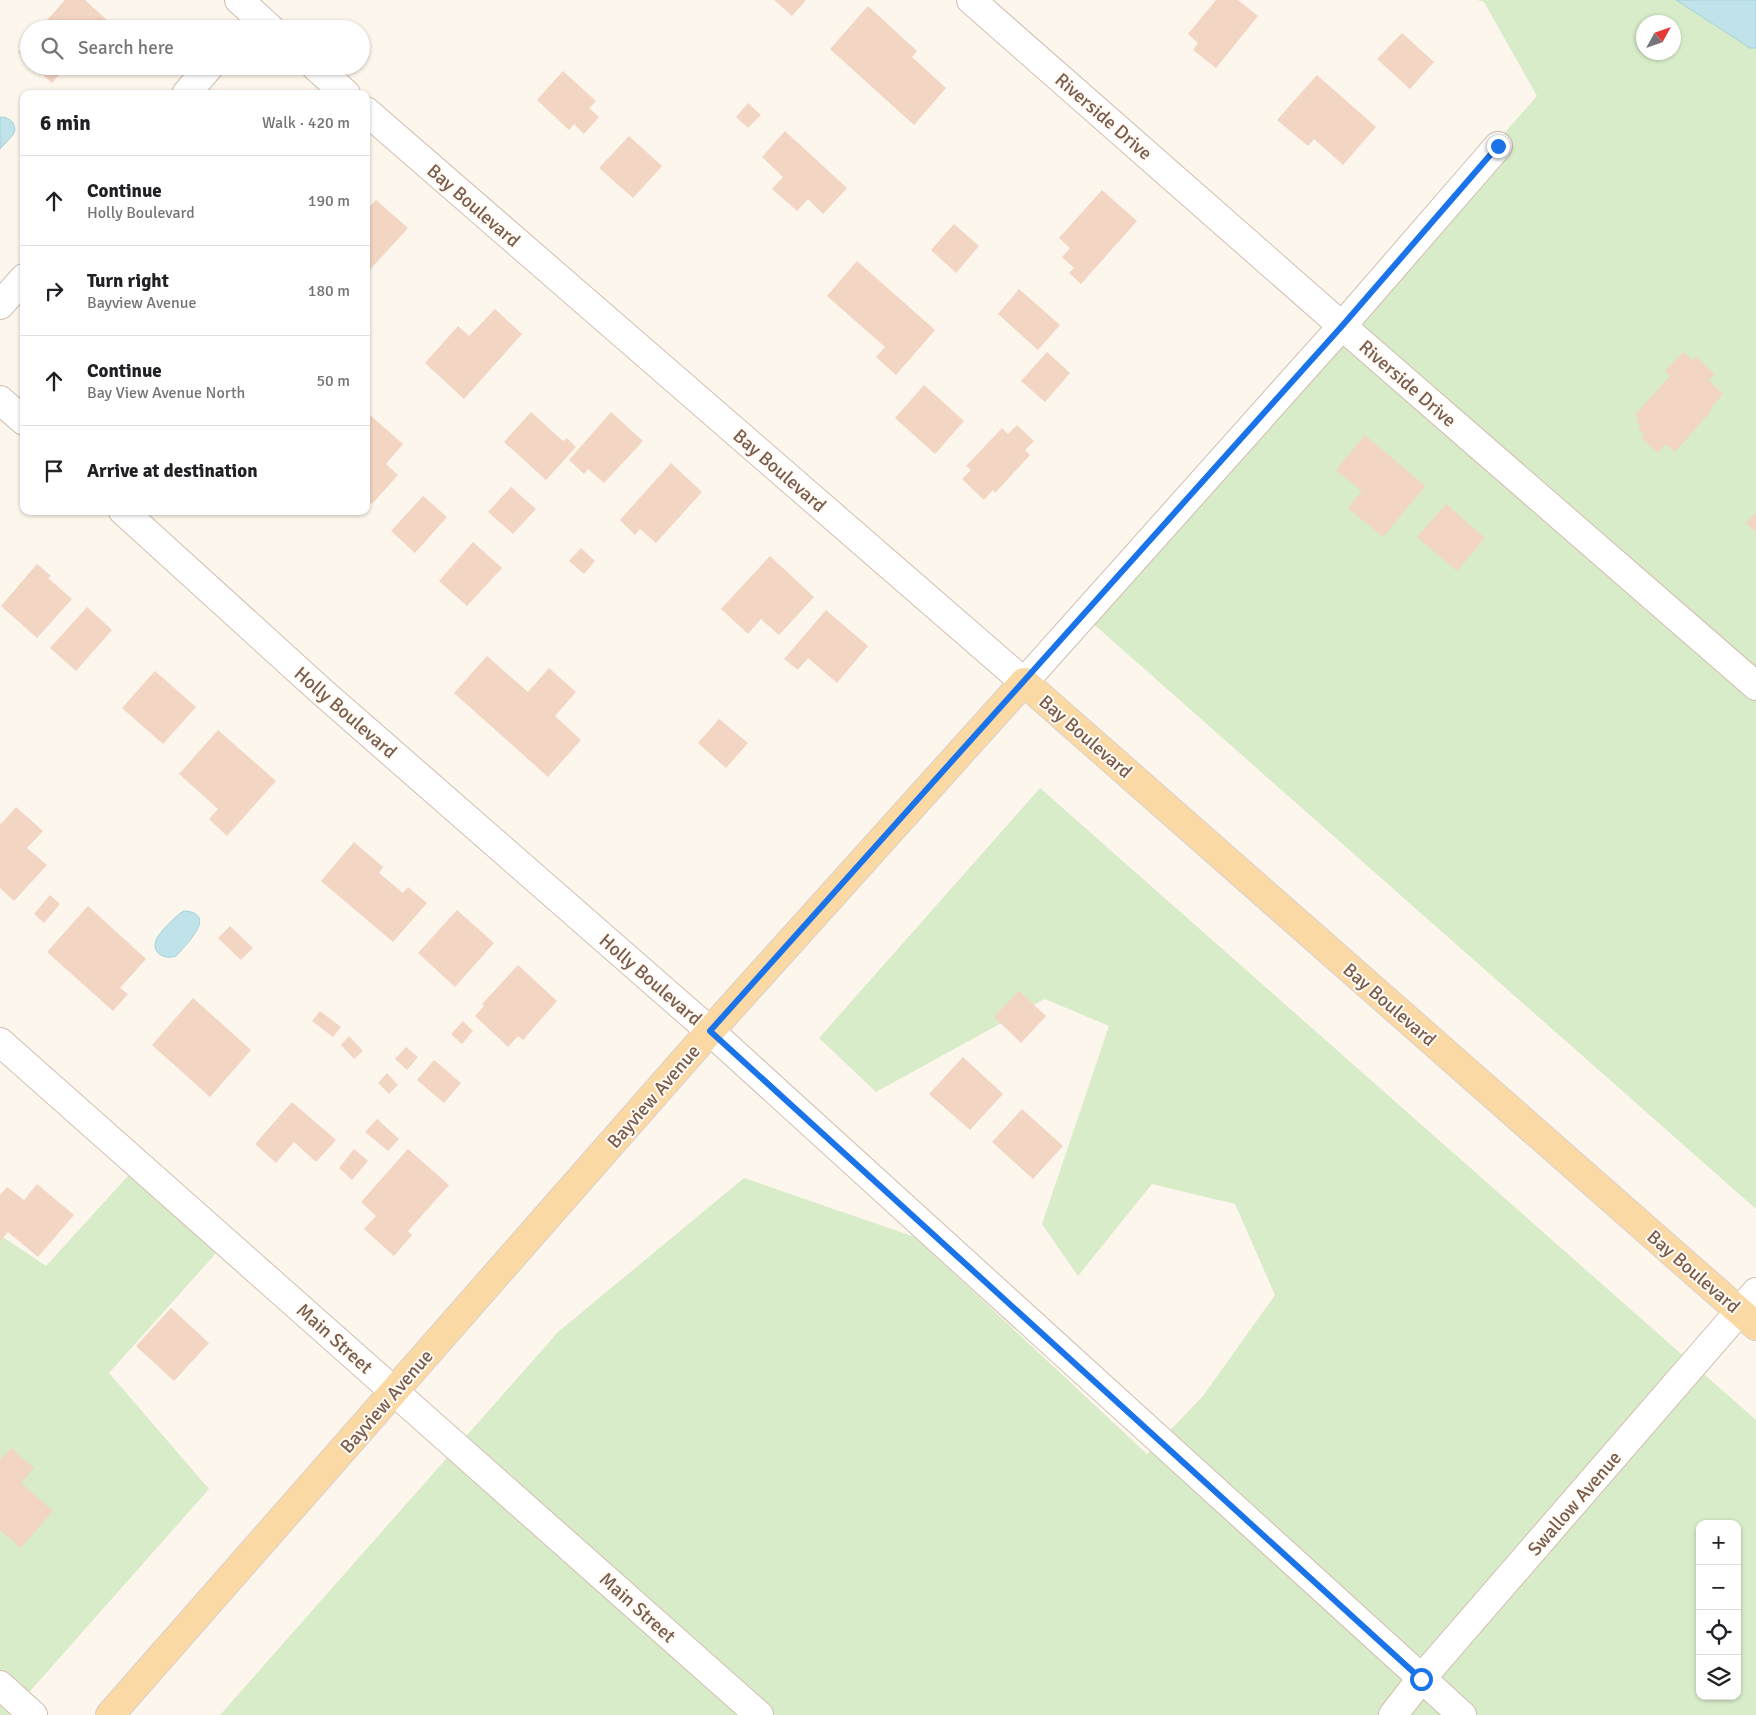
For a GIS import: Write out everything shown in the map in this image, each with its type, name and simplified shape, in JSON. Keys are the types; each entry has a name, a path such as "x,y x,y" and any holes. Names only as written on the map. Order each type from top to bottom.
{"main road":[{"name":"Bayview Avenue","path":"110,1715 710,1031 1024,682"},
{"name":"Bay Boulevard","path":"1024,682 1750,1310"}],"street":[{"name":"Riverside Drive","path":"971,0 1756,686"},
{"path":"189,90 202,75"},
{"path":"325,75 342,90"},
{"name":"Bay Boulevard","path":"370,114 1024,682"},
{"name":"Bayview Avenue","path":"1024,682 1342,326 1498,146"},
{"path":"0,305 20,282"},
{"path":"0,400 20,418"},
{"name":"Holly Boulevard","path":"127,515 320,690 710,1031 1462,1715"},
{"name":"Main Street","path":"0,1042 759,1715"},
{"name":"Swallow Avenue","path":"1393,1715 1421,1679 1750,1310"},
{"path":"0,1685 33,1715"}],"green space":[{"path":"1477,0 1756,0 1756,1209 1081,613 1537,96 1484,2"},
{"path":"1040,788 1756,1420 1756,1715 220,1715 558,1332 744,1178 915,1237 1147,1454 1203,1396 1275,1295 1235,1204 1152,1184 1078,1276 1042,1224 1109,1026 1045,999 876,1092 819,1038"},
{"path":"137,1166 226,1242 109,1373 209,1489 9,1715 0,1715 0,1235 46,1266"}],"water":[{"path":"1676,0 1756,0 1756,48 1750,48"},
{"path":"0,117 10,120 14,124 15,130 13,135 0,149"},
{"path":"184,911 194,913 199,917 197,930 176,956 160,955 156,949 156,940 168,924"}],"building":[{"path":"65,0 85,0 107,20 47,20"},
{"path":"774,0 806,0 792,16"},
{"path":"1216,0 1238,0 1258,16 1216,68 1193,50 1198,43 1188,34"},
{"path":"868,6 917,51 912,57 946,88 914,125 830,49"},
{"path":"1402,33 1434,62 1410,89 1377,59"},
{"path":"563,71 596,101 589,108 599,117 584,134 574,124 569,130 537,100"},
{"path":"43,75 59,75 52,83"},
{"path":"1317,75 1376,127 1343,165 1314,139 1308,146 1277,120"},
{"path":"748,103 761,115 748,128 736,117"},
{"path":"785,131 847,188 823,214 808,199 797,211 772,189 783,177 762,157"},
{"path":"629,136 662,166 633,198 599,168"},
{"path":"1102,190 1137,221 1081,284 1069,273 1074,268 1062,257 1070,248 1059,238"},
{"path":"376,200 408,228 370,270 370,207"},
{"path":"954,224 979,246 956,273 931,250"},
{"path":"857,261 935,330 896,375 876,357 885,347 827,296"},
{"path":"1019,289 1060,325 1038,350 998,314"},
{"path":"495,309 522,334 464,399 425,363 458,326 469,336"},
{"path":"1047,352 1070,373 1045,402 1021,381"},
{"path":"1683,352 1693,360 1696,357 1715,374 1709,381 1723,394 1710,409 1712,410 1675,452 1666,444 1658,453 1641,438 1645,435 1638,428 1640,425 1636,421 1638,418 1635,415 1670,376 1665,371"},
{"path":"924,385 964,421 935,454 895,418"},
{"path":"531,412 563,441 567,438 576,447 546,480 504,442"},
{"path":"611,412 643,441 604,483 588,469 584,474 569,460"},
{"path":"370,417 403,444 386,464 398,475 372,504 370,503"},
{"path":"1017,425 1034,441 1025,450 1030,455 995,493 993,490 984,500 962,479 971,470 966,466 1002,428 1008,434"},
{"path":"1365,435 1425,486 1383,537 1348,508 1362,491 1336,470"},
{"path":"671,463 702,492 656,543 640,529 635,535 620,520"},
{"path":"511,487 536,509 513,534 488,512"},
{"path":"423,496 447,517 415,553 391,531"},
{"path":"1446,504 1485,538 1457,571 1417,537"},
{"path":"1756,512 1756,532 1746,523"},
{"path":"473,542 502,568 467,606 439,581"},
{"path":"581,548 595,561 584,574 569,561"},
{"path":"770,556 814,597 779,635 761,619 748,634 721,609"},
{"path":"37,564 51,576 48,578 72,599 37,638 1,606"},
{"path":"87,607 112,630 76,671 50,648"},
{"path":"826,610 868,646 837,683 808,658 798,670 784,659"},
{"path":"487,656 528,692 549,668 576,692 555,716 581,740 548,777 454,693"},
{"path":"155,671 196,707 163,744 122,708"},
{"path":"719,719 748,743 726,768 698,743"},
{"path":"218,730 276,781 227,836 209,819 218,809 179,774"},
{"path":"16,807 43,831 27,848 47,865 14,901 0,888 0,823"},
{"path":"354,842 383,867 379,873 403,893 408,887 427,903 393,942 321,881"},
{"path":"50,895 60,904 44,923 34,914"},
{"path":"88,906 146,959 120,988 128,994 113,1011 47,952"},
{"path":"457,910 494,943 455,987 418,953"},
{"path":"230,926 253,948 241,960 218,938"},
{"path":"518,965 557,1001 523,1040 518,1036 508,1047 475,1016 484,1006 482,1004"},
{"path":"1019,991 1046,1016 1021,1043 994,1017"},
{"path":"193,998 251,1050 210,1097 152,1045"},
{"path":"320,1011 341,1027 333,1037 312,1021"},
{"path":"463,1021 473,1031 462,1044 451,1034"},
{"path":"349,1036 363,1051 354,1059 341,1045"},
{"path":"406,1047 418,1057 407,1070 395,1059"},
{"path":"963,1057 1003,1094 970,1130 929,1094"},
{"path":"434,1060 461,1083 444,1103 417,1080"},
{"path":"387,1073 398,1085 389,1094 378,1083"},
{"path":"292,1102 336,1140 316,1162 294,1142 276,1163 255,1144"},
{"path":"1022,1109 1063,1146 1033,1179 992,1142"},
{"path":"377,1119 399,1139 388,1151 365,1132"},
{"path":"354,1149 368,1161 352,1180 339,1168"},
{"path":"408,1149 449,1185 408,1231 412,1235 394,1256 364,1229 376,1216 361,1202"},
{"path":"37,1184 74,1215 38,1257 8,1232 0,1241 0,1195 7,1187 24,1200"},
{"path":"171,1308 209,1343 174,1381 136,1346"},
{"path":"11,1448 34,1468 21,1483 53,1511 21,1548 0,1530 0,1460"}],"route":[{"path":"1421,1679 710,1031 1342,326 1498,146"}]}
